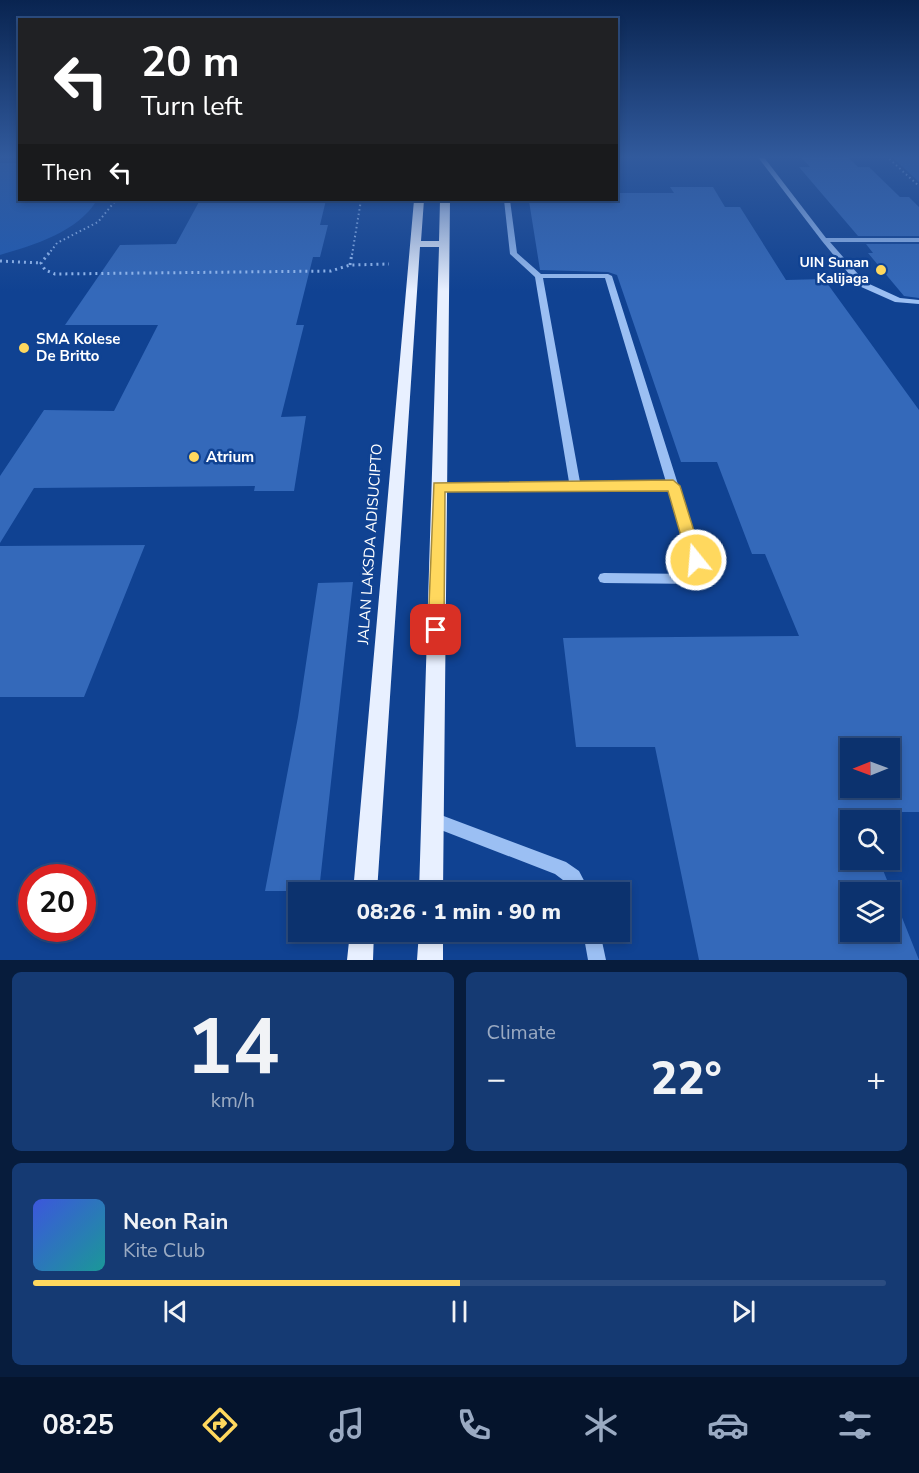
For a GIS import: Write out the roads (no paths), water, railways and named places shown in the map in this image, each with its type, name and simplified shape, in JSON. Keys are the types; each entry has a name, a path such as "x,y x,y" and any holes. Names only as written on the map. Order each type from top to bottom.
{"main road":[{"name":"JALAN LAKSDA ADISUCIPTO","path":"366,882 419,201"},
{"path":"431,882 445,201"},
{"path":"415,244 445,244"},
{"path":"360,960 361,942"},
{"path":"430,960 431,942"}],"lane":[{"path":"507,201 514,254 539,276 575,486"},
{"path":"794,201 862,284 898,300 919,302"},
{"path":"824,240 919,240"},
{"path":"539,276 608,276 702,579 604,578"},
{"path":"438,486 673,486"},
{"path":"432,820 560,868 576,882"},
{"path":"594,942 597,960"}],"place":[{"name":"UIN Sunan Kalijaga","path":"881,270"},
{"name":"SMA Kolese De Britto","path":"24,348"},
{"name":"Atrium","path":"194,457"}]}
